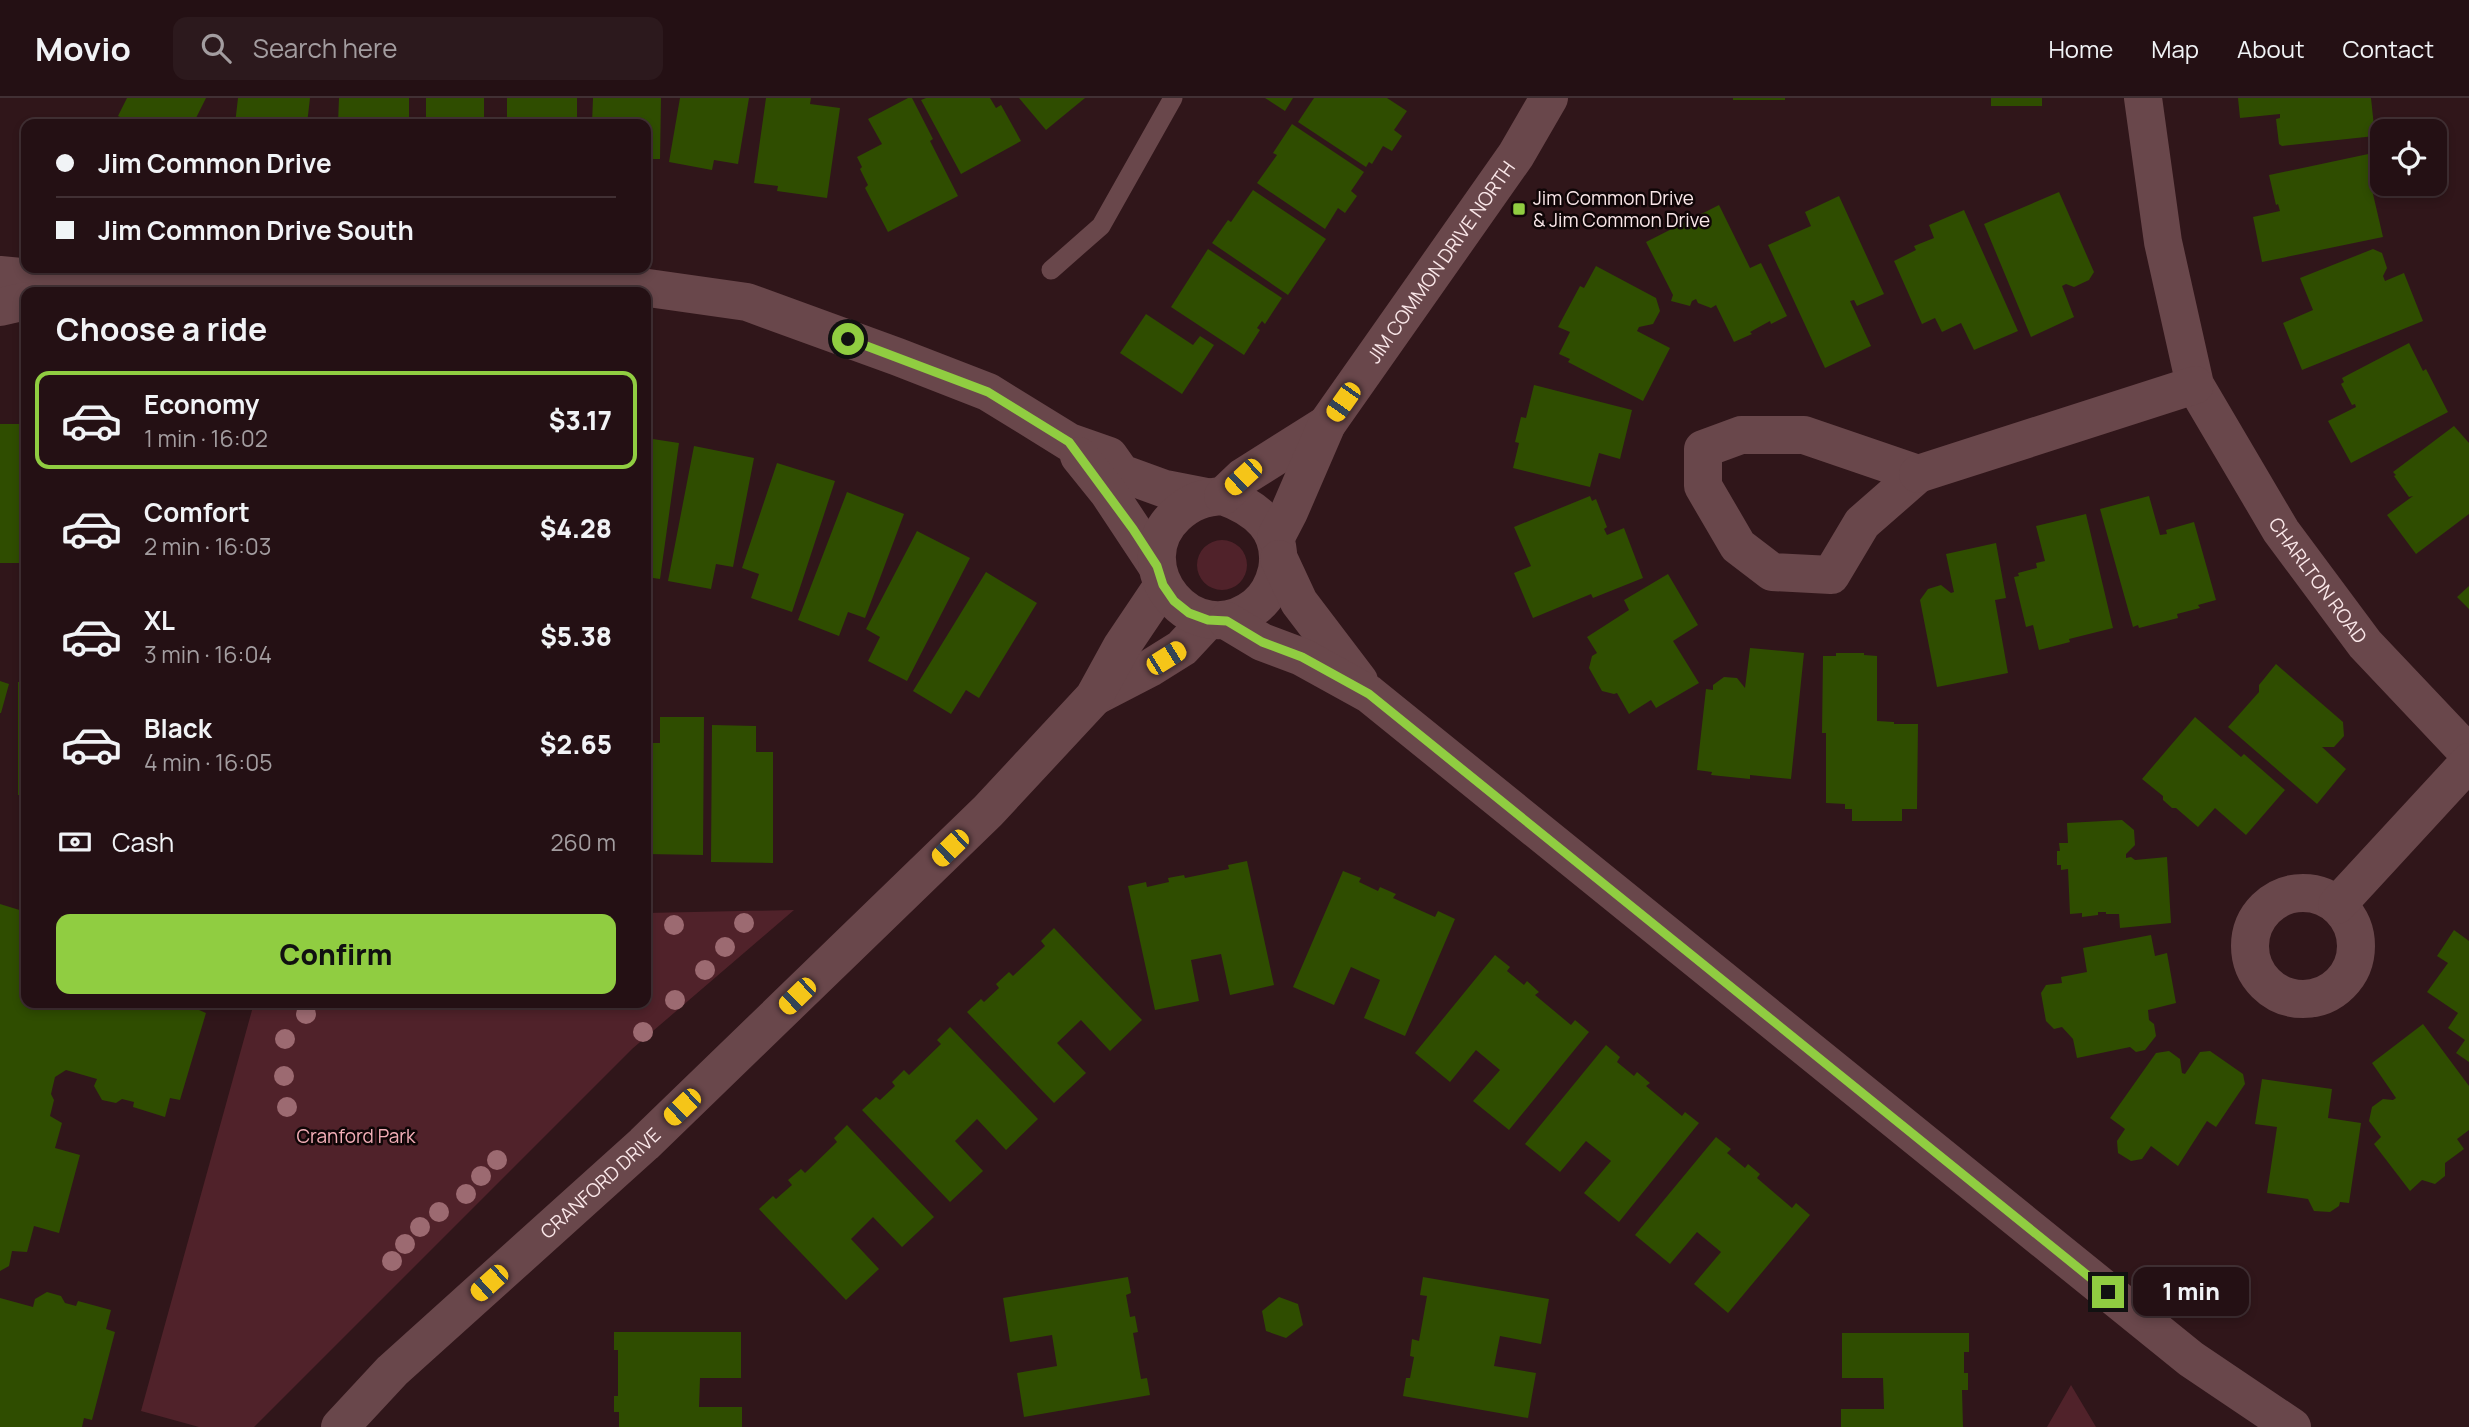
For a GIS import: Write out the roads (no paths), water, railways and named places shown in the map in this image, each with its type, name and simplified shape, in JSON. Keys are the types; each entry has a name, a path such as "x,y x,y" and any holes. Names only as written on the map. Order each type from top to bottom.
{"street":[{"name":"JIM COMMON DRIVE NORTH","path":"1277,548 1289,512 1327,424 1516,155 1549,98"},
{"name":"CHARLTON ROAD","path":"2143,98 2163,242 2196,385 2288,542 2365,644 2469,754"},
{"path":"0,275 71,287"},
{"path":"141,287 592,280 641,287"},
{"path":"651,288 747,302 988,392 1069,442 1109,456 1121,473 1165,489 1246,504 1264,521 1299,602 1369,694"},
{"path":"0,307 21,302"},
{"path":"1918,474 1804,435 1741,435 1703,449 1703,486 1738,546 1772,572 1830,575 1863,523 1918,474 2196,385"},
{"name":"JIM COMMON DRIVE NORTH","path":"1214,496 1327,424"},
{"path":"1069,442 1108,492 1174,601 1189,613 1217,621 1302,657 1369,694 2191,1359 2292,1427"},
{"path":"1160,576 1157,547 1162,532 1172,518 1186,506 1214,496"},
{"path":"1217,621 1244,614 1267,594 1276,577 1277,548"},
{"name":"CRANFORD DRIVE","path":"340,1427 392,1371 644,1144 988,811 1094,697 1160,576"},
{"name":"CRANFORD DRIVE","path":"1094,697 1150,668 1217,621"},
{"path":"2337,905 2469,762"}],"lane":[{"path":"1051,270 1101,226 1173,98"}],"place":[{"name":"Jim Common Drive & Jim Common Drive","path":"1519,209"}],"park label":[{"name":"Cranford Park","path":"356,1136"}]}
